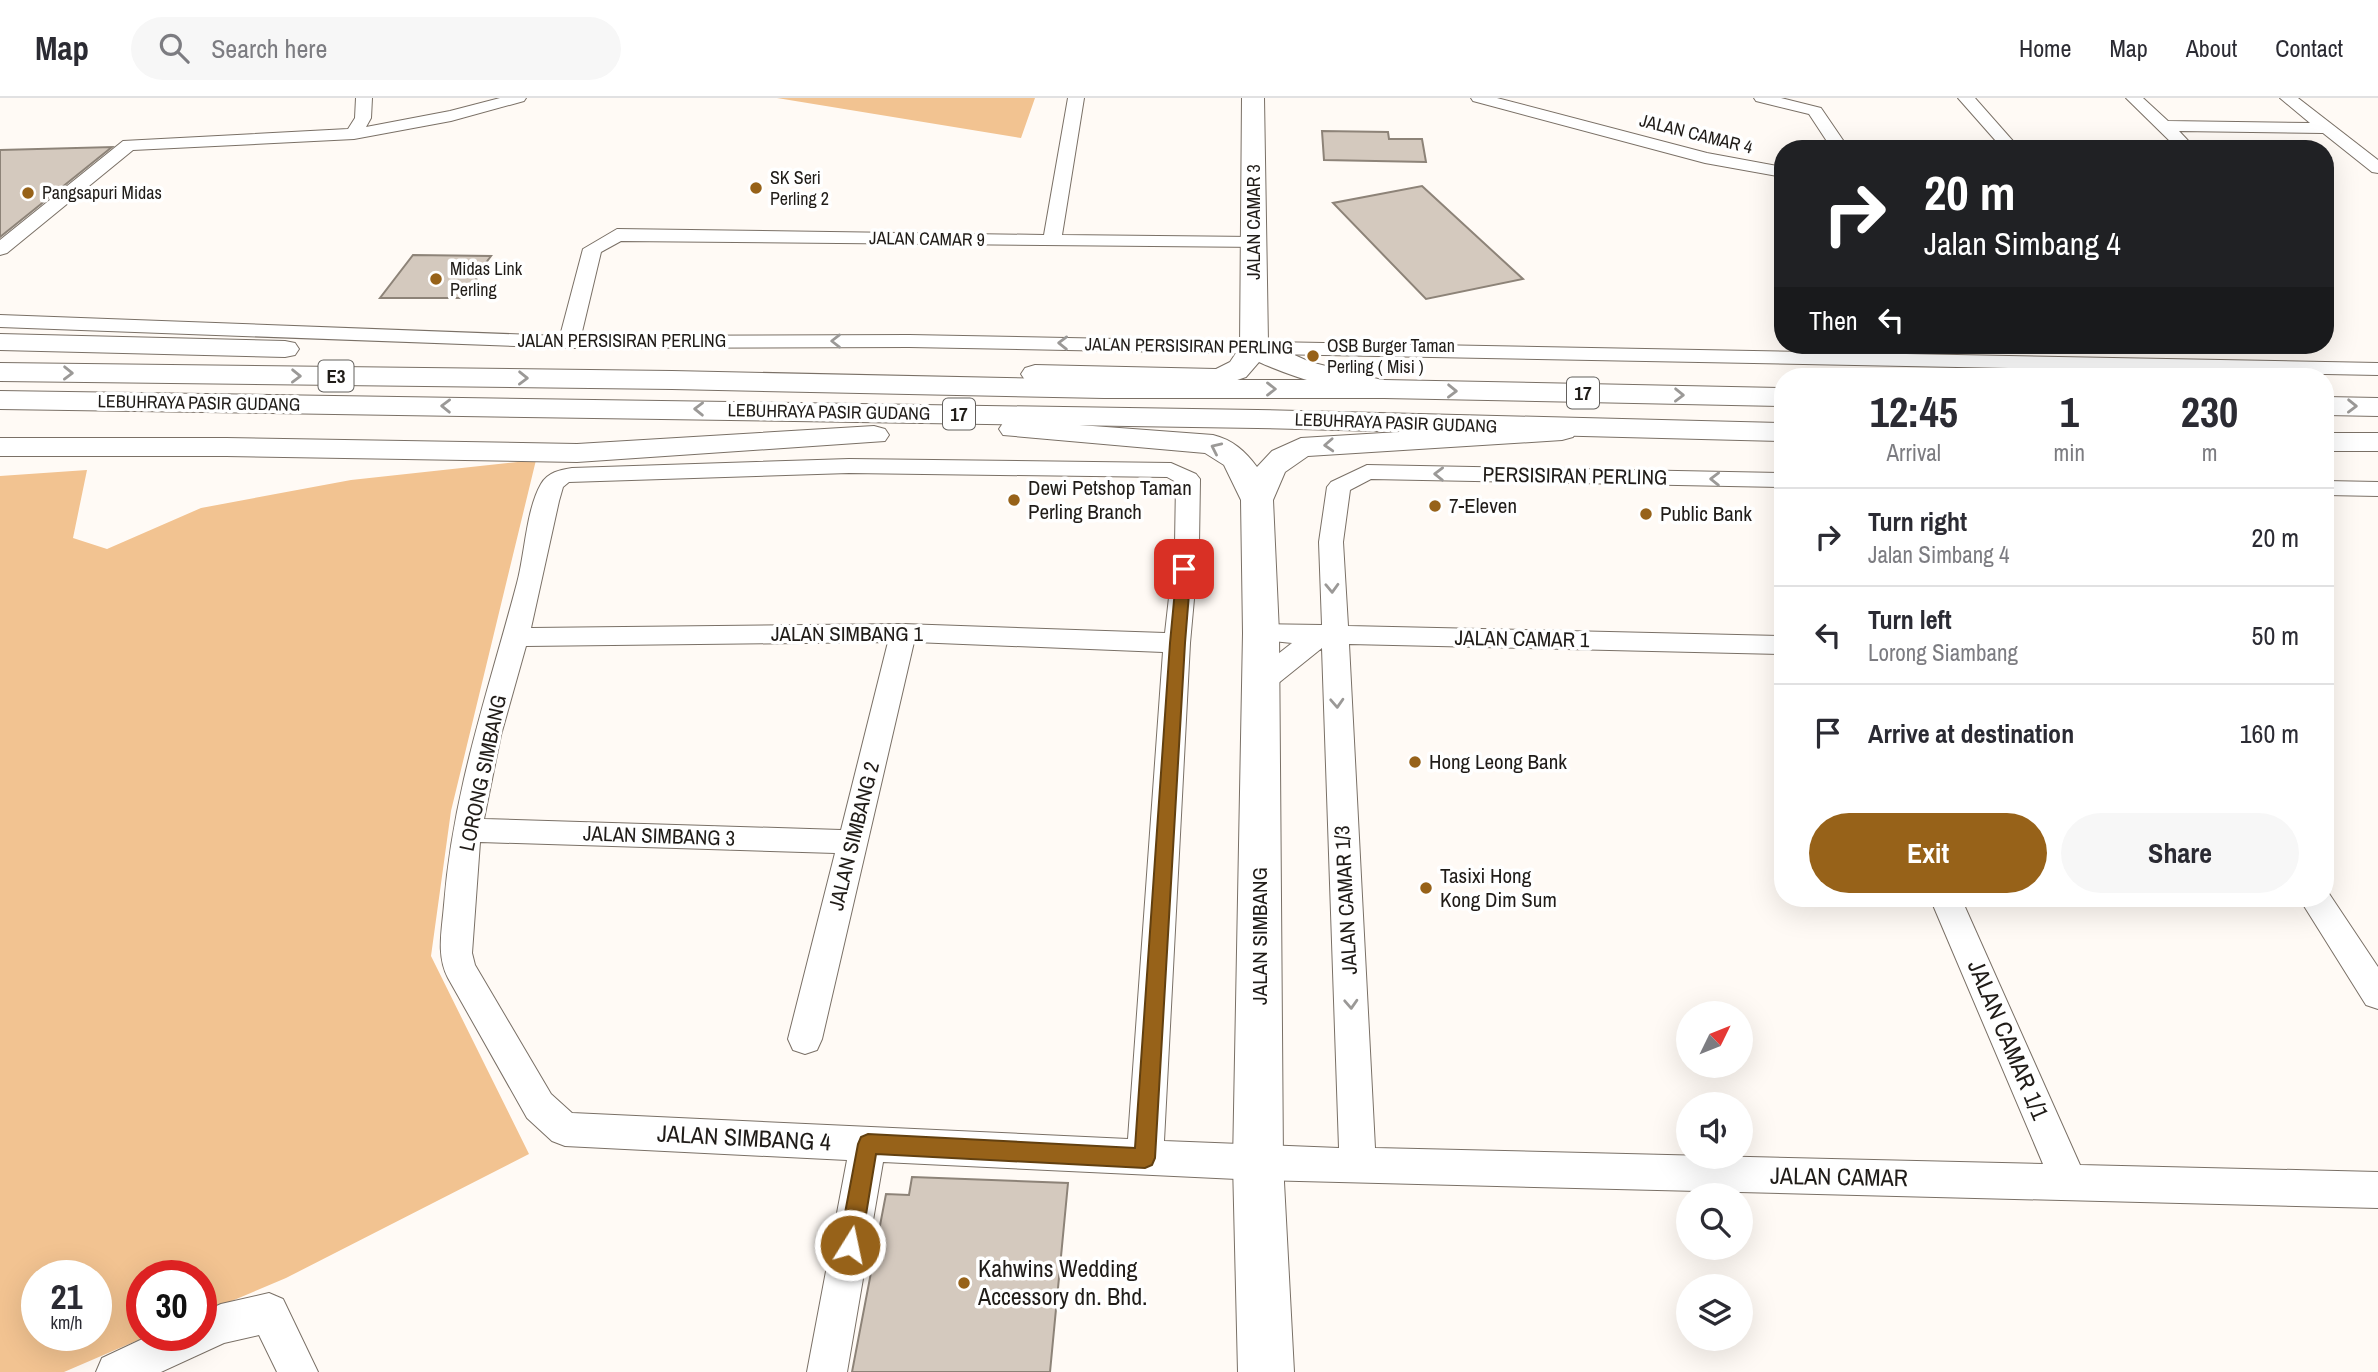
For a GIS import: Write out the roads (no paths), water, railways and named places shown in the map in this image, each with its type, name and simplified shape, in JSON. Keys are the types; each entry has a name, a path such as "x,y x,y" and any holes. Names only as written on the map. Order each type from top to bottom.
{"main road":[{"name":"JALAN CAMAR 3","path":"1253,98 1254,347"},
{"path":"0,342 784,363 1035,374 1217,378 1235,374 1244,365 1254,347 1272,359 1296,368 1384,389"},
{"name":"LEBUHRAYA PASIR GUDANG","path":"0,372 672,380 1104,389 1384,389 1774,397"},
{"path":"1035,374 1104,389"},
{"name":"LEBUHRAYA PASIR GUDANG","path":"0,400 1258,419 1774,432"},
{"path":"2334,406 2378,407"},
{"path":"0,447 226,447 577,453 878,434 1258,419"},
{"path":"0,426 508,433 793,429 878,434"},
{"path":"1014,429 1213,444 1235,458 1246,474 1257,500"},
{"path":"1257,500 1279,457 1301,447 1593,429"},
{"path":"2334,442 2378,442"},
{"name":"JALAN SIMBANG","path":"1257,500 1261,616 1258,1163 1266,1372"}],"street":[{"path":"354,134 363,118 364,98"},
{"path":"0,249 129,145 354,134 451,116 519,98"},
{"path":"1052,240 1076,98"},
{"name":"JALAN CAMAR 4","path":"1479,98 1705,158 1774,171"},
{"path":"1762,98 1815,111 1836,140"},
{"path":"1966,98 2004,140"},
{"path":"2134,98 2179,140"},
{"path":"2288,98 2378,168"},
{"path":"363,118 444,108 465,111"},
{"path":"2164,126 2326,128"},
{"name":"JALAN CAMAR 9","path":"569,342 592,248 617,235 1254,243"},
{"name":"JALAN PERSISIRAN PERLING","path":"0,321 569,342 909,341 1774,351"},
{"name":"JALAN PERSISIRAN PERLING","path":"2016,354 2378,369"},
{"path":"517,637 541,540 549,489 565,475 849,466 1171,470 1188,479 1187,544 1177,643 1145,1158"},
{"name":"PERSISIRAN PERLING","path":"1367,472 1774,480"},
{"name":"JALAN CAMAR 1/3","path":"1358,1166 1331,542 1339,487 1367,472"},
{"path":"2334,488 2378,489"},
{"name":"JALAN CAMAR 1","path":"1261,616 1334,635 1774,645"},
{"name":"JALAN SIMBANG 1","path":"517,637 903,633 1177,643"},
{"name":"JALAN SIMBANG 2","path":"805,1039 903,633"},
{"path":"1261,682 1310,642 1334,635"},
{"name":"LORONG SIMBANG","path":"517,637 492,721 467,830 456,953 459,968 539,1106 565,1129"},
{"name":"JALAN SIMBANG 3","path":"467,830 852,842"},
{"name":"JALAN CAMAR 1/1","path":"1950,907 2069,1183"},
{"path":"2321,907 2378,995"},
{"name":"JALAN SIMBANG 4","path":"565,1129 1258,1163"},
{"path":"827,1372 868,1144"},
{"name":"JALAN CAMAR","path":"1258,1163 2378,1190"},
{"path":"217,1326 269,1313 298,1372"},
{"path":"116,1372 161,1351"}],"place":[{"name":"SK Seri Perling 2","path":"756,188"},
{"name":"Pangsapuri Midas","path":"28,193"},
{"name":"Midas Link Perling","path":"436,279"},
{"name":"OSB Burger Taman Perling ( Misi )","path":"1313,356"},
{"name":"Dewi Petshop Taman Perling Branch","path":"1014,500"},
{"name":"7-Eleven","path":"1435,506"},
{"name":"Public Bank","path":"1646,514"},
{"name":"Hong Leong Bank","path":"1415,762"},
{"name":"Tasixi Hong Kong Dim Sum","path":"1426,888"},
{"name":"Kahwins Wedding Accessory dn. Bhd.","path":"964,1283"}]}
